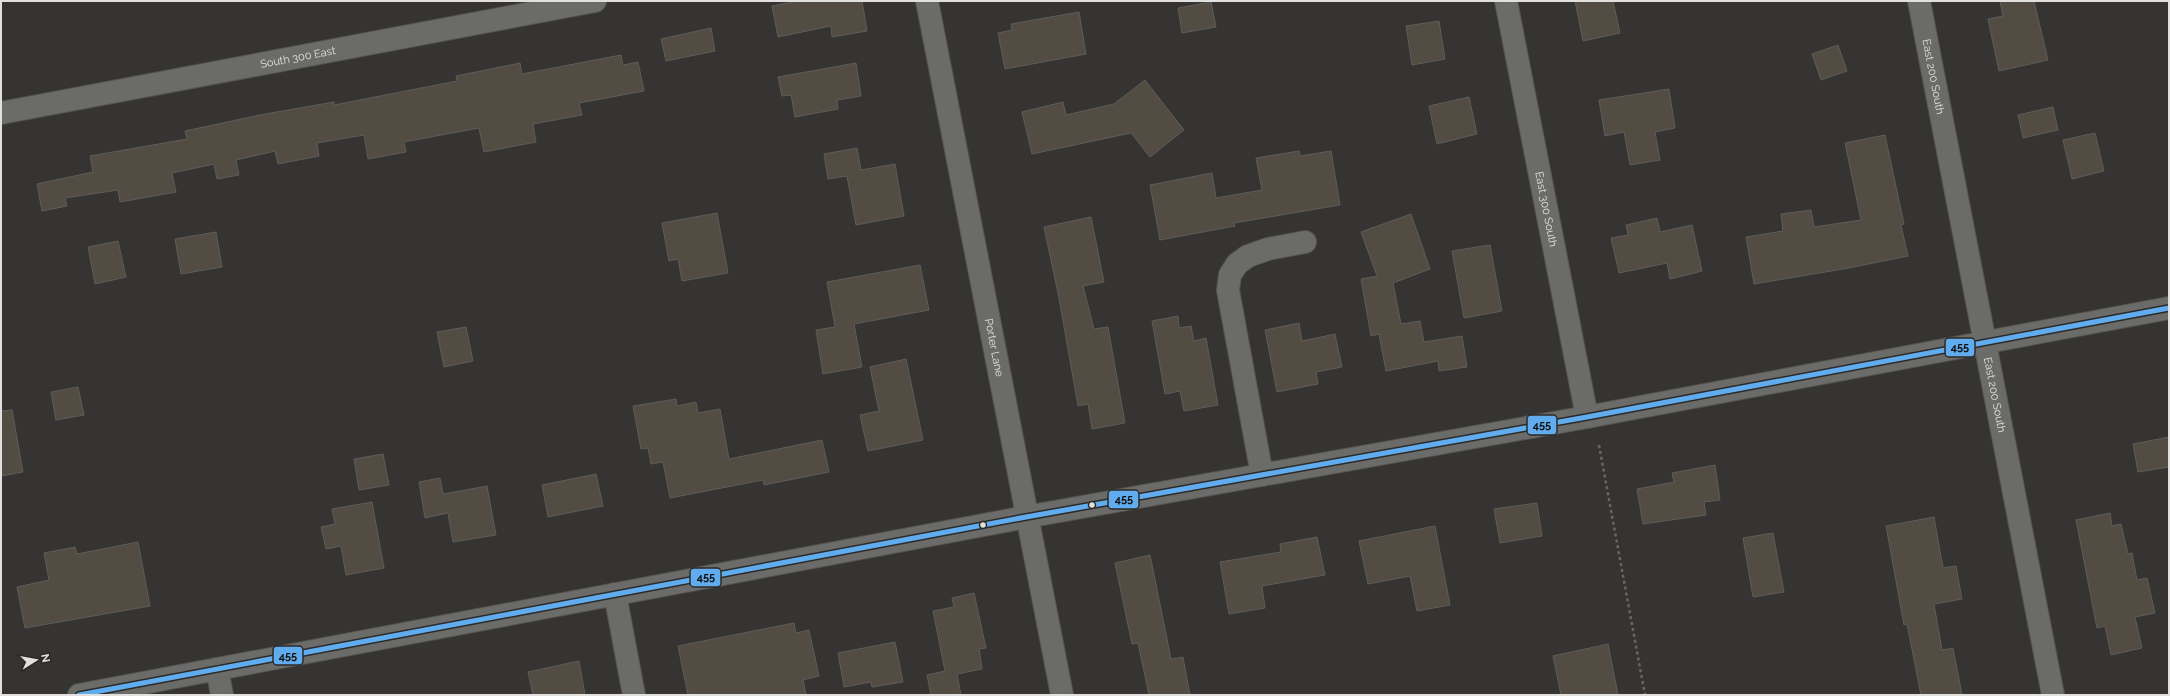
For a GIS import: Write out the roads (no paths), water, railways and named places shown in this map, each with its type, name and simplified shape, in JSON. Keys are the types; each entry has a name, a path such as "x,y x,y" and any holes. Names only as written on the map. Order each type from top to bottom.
{"street":[{"name":"South 300 East","path":"1,113 595,1"},
{"name":"Porter Lane","path":"927,1 1026,517 1062,695"},
{"name":"East 300 South","path":"1506,1 1587,417"},
{"name":"East 200 South","path":"1919,1 2053,695"},
{"path":"1262,475 1228,290 1230,275 1237,264 1248,256 1268,249 1305,242"},
{"path":"79,695 1026,517 1587,417 2169,308"},
{"path":"615,594 634,695"},
{"path":"217,669 222,695"}]}
